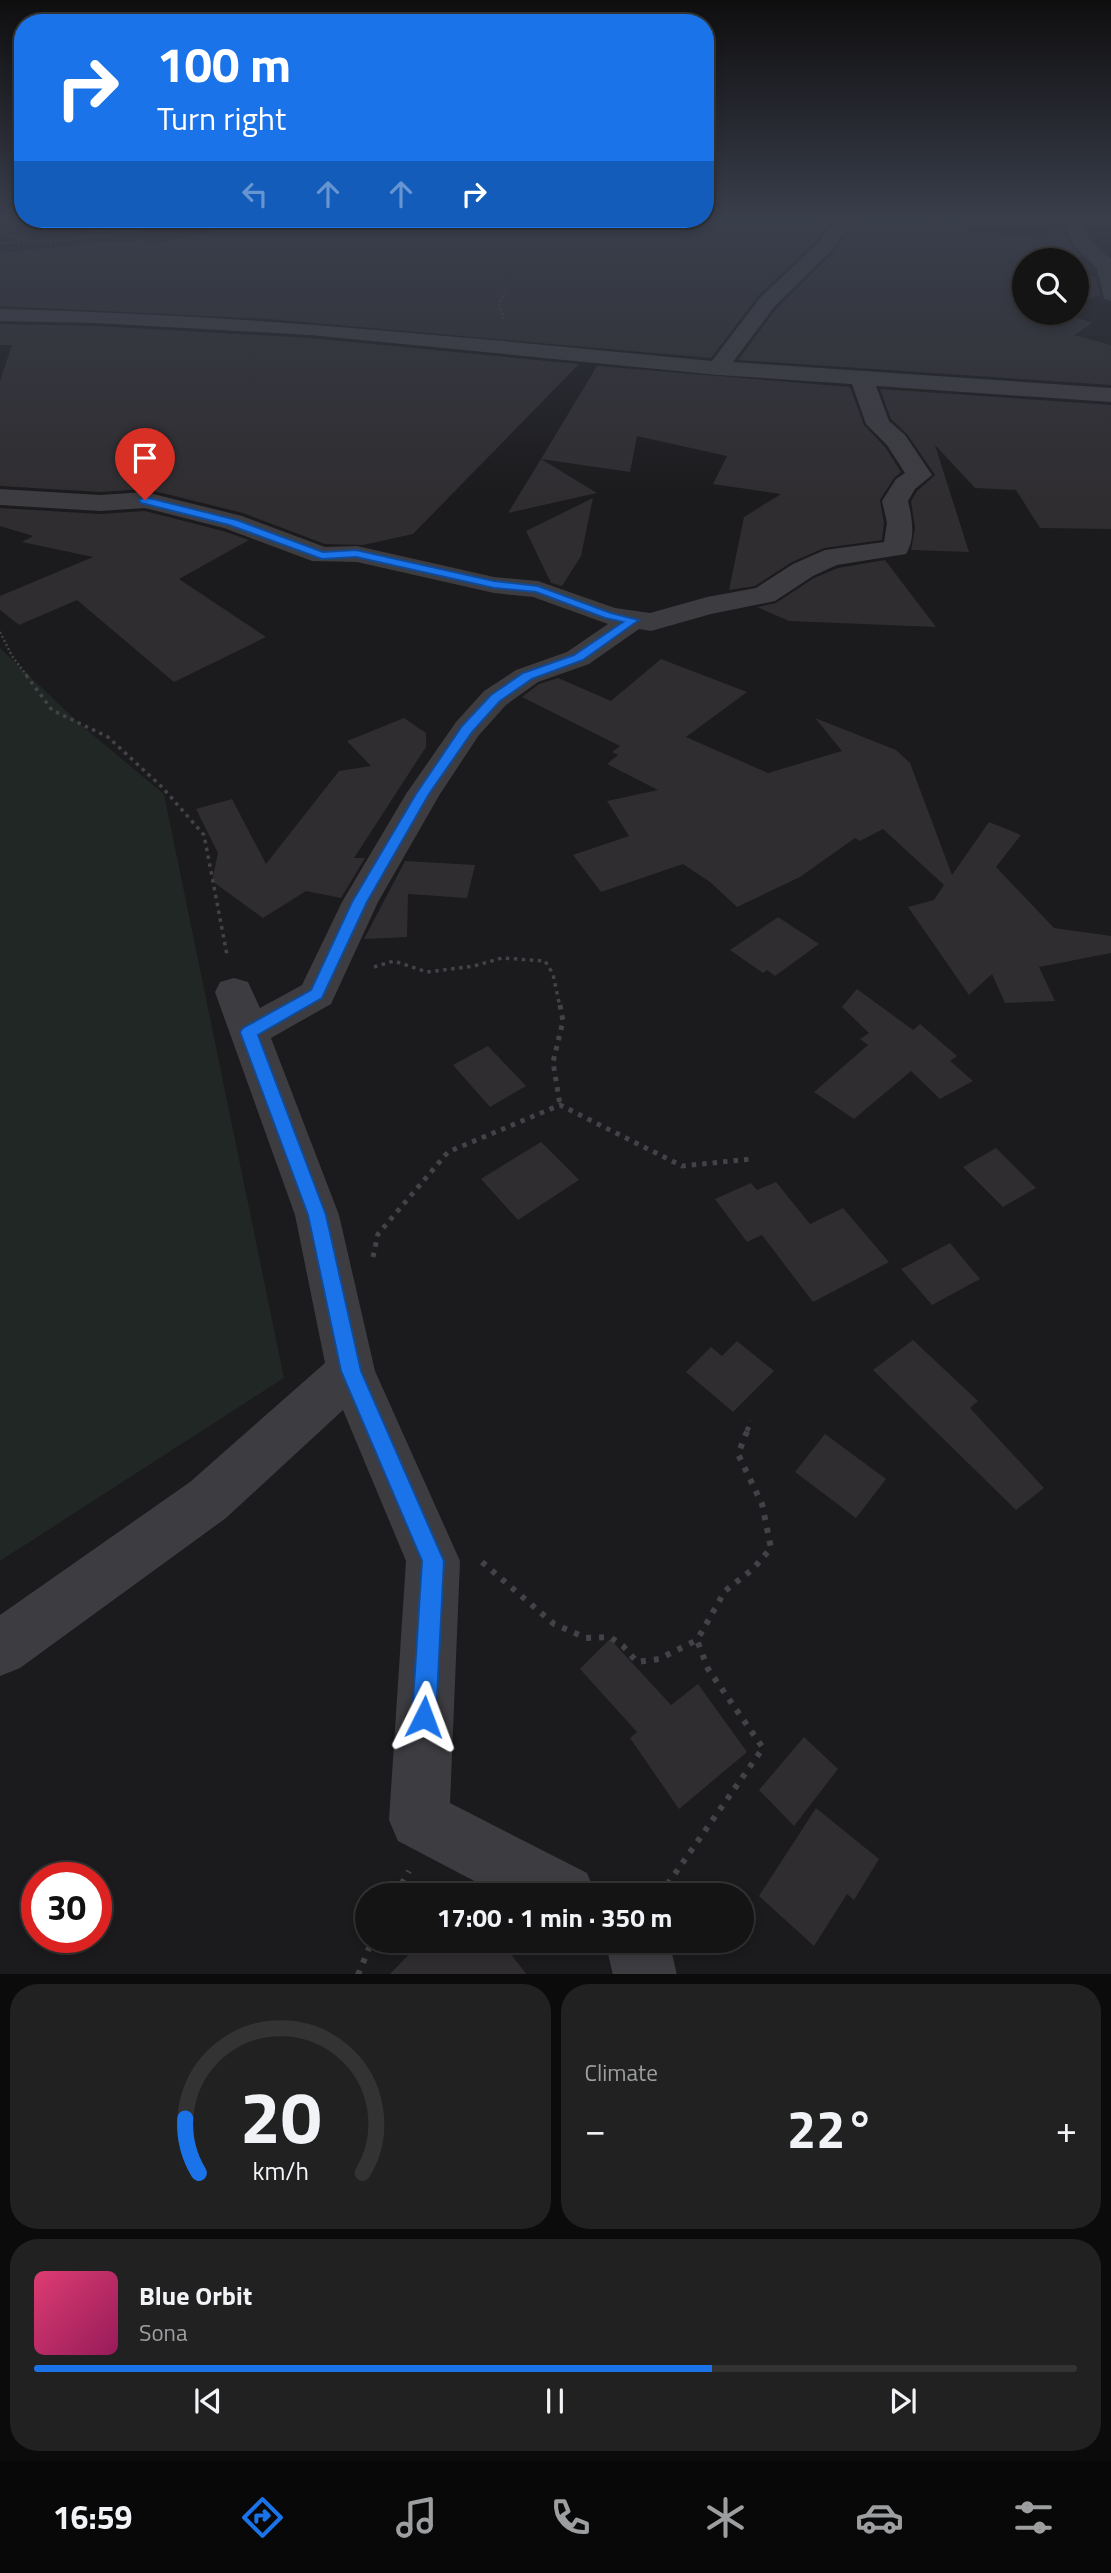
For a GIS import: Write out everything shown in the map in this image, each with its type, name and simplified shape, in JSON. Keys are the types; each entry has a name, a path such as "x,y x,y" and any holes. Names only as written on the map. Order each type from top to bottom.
{"street":[{"path":"718,368 760,311"},
{"path":"0,316 95,317 310,329 718,368 1111,396"},
{"path":"0,496 86,502 145,500 233,522 322,555 356,554 494,584 538,589 609,616 651,622 707,606 765,595 803,570 835,556 841,558 896,548 901,523 895,501 905,484 919,475 896,440 878,424 862,379"},
{"path":"542,1883 419,1820 433,1561 351,1371 317,1215 241,1012 317,994 360,902 423,794 467,729 495,698 527,676 578,658 633,620"},
{"path":"0,1648 208,1500 351,1371"},
{"path":"640,1953 645,1974"}],"path":[{"path":"0,632 12,656 52,710 108,737 162,787 204,835 241,1012"},
{"path":"331,961 364,970 394,961 427,972 474,966 502,958 545,961 553,974 563,1021 553,1062 560,1105"},
{"path":"372,1261 378,1234 448,1152 560,1105 682,1166 751,1159"},
{"path":"424,1541 454,1537 554,1624 586,1638 610,1637 623,1646 637,1662 659,1659 697,1640 725,1591 753,1569 771,1548 762,1504 738,1454 751,1421"},
{"path":"668,1883 763,1748 708,1669 697,1640"},
{"path":"358,1974 367,1953"}],"shaded area":[{"path":"0,648 80,724 164,794 284,1378 0,1561"}],"building":[{"path":"106,311 747,311 711,358 268,319"},
{"path":"774,311 1012,311 1012,325 1089,325 1074,335 1111,345 1111,385 738,360"},
{"path":"0,324 95,326 310,338 579,364 413,534 363,545 325,544 243,513 146,489 100,492 0,486 0,381 12,345 0,345"},
{"path":"597,366 850,387 864,425 885,447 901,472 880,500 884,523 882,540 824,548 792,562 755,586 729,590 744,517 781,494 713,484 727,456 637,436 630,472 541,459"},
{"path":"880,389 1111,405 1111,529 1040,528 1016,490 975,488 935,445 969,552 911,550 915,528 911,501 917,491 935,475 907,434 891,419"},
{"path":"541,459 597,493 508,513"},
{"path":"593,498 581,556 562,586 551,583 526,531"},
{"path":"0,508 100,514 145,511 249,540 179,579 266,637 174,682 77,600 19,625 0,610 0,596 93,557 22,542 33,536 0,526"},
{"path":"885,560 936,627 789,621 757,607 776,603 814,578 838,568"},
{"path":"661,659 747,692 686,737 768,773 842,751 815,718 896,750 910,763 952,875 989,822 1021,835 996,867 1054,928 1111,936 1111,953 1039,967 1055,1001 1005,1003 992,974 969,995 908,907 934,900 944,885 883,829 860,841 855,838 800,877 737,907 710,882 683,864 601,892 573,855 629,836 607,801 658,790 607,764 618,755 612,752 620,746 522,697 539,684 558,678 611,701"},
{"path":"404,718 426,733 426,747 354,858 365,858 341,898 306,891 263,918 212,881 218,853 196,809 232,799 266,864 339,771 371,766 347,741"},
{"path":"405,861 475,865 467,898 408,894 407,937 364,939"},
{"path":"778,917 819,944 775,976 767,970 763,973 730,950"},
{"path":"857,989 913,1030 920,1024 957,1056 950,1061 973,1081 940,1099 911,1071 854,1119 814,1092 868,1045 860,1039 869,1033 842,1007"},
{"path":"488,1046 526,1086 490,1107 453,1065"},
{"path":"541,1142 579,1180 518,1220 481,1179"},
{"path":"996,1148 1036,1188 1003,1207 963,1167"},
{"path":"776,1182 810,1224 843,1208 889,1262 813,1302 762,1235 747,1242 715,1199 751,1183 757,1190"},
{"path":"950,1243 980,1279 932,1305 901,1269"},
{"path":"913,1340 978,1401 970,1408 1044,1488 1016,1510 873,1370"},
{"path":"737,1341 774,1371 733,1412 686,1372 711,1347 722,1356"},
{"path":"825,1434 886,1479 856,1518 795,1472"},
{"path":"610,1639 671,1705 698,1684 747,1752 679,1809 630,1738 637,1732 580,1669"},
{"path":"804,1737 838,1769 794,1826 759,1790"},
{"path":"816,1808 879,1859 854,1900 847,1894 814,1946 759,1896"},
{"path":"410,1953 510,1953 526,1974 390,1974"}],"route":[{"path":"145,500 233,522 322,555 356,554 494,584 538,589 609,616 633,620 578,658 527,676 495,698 467,729 423,794 360,902 317,994 249,1032 317,1215 351,1371 433,1561 424,1717"}]}
